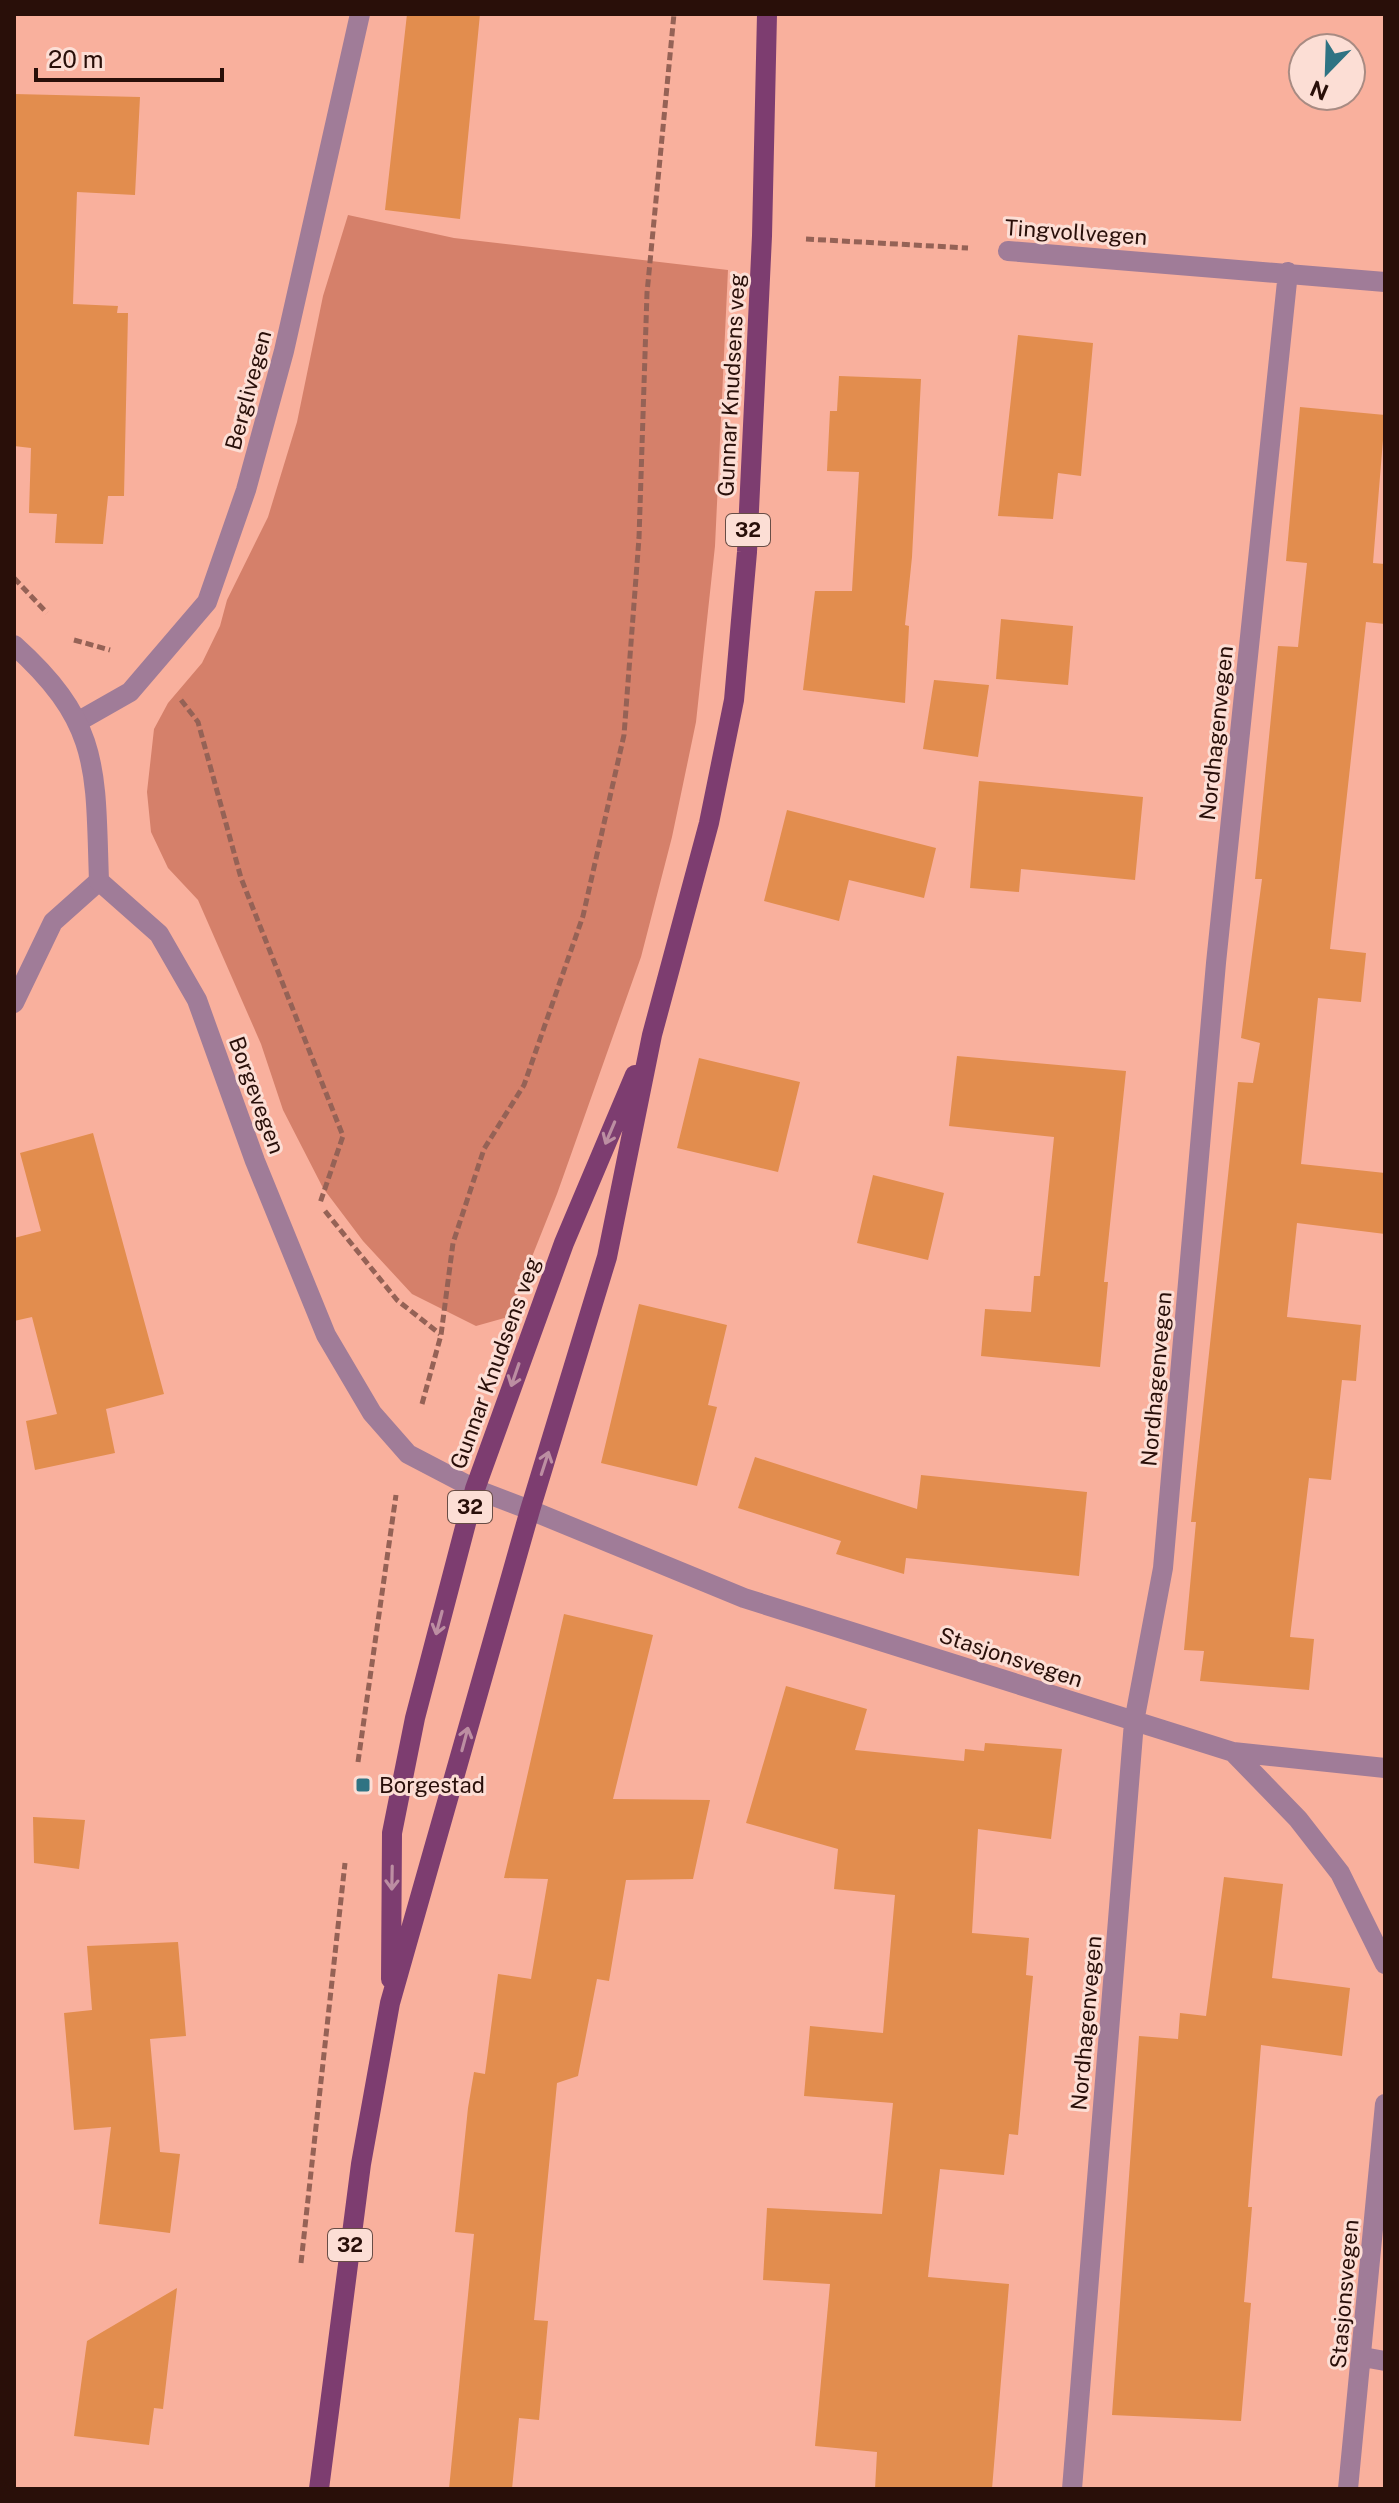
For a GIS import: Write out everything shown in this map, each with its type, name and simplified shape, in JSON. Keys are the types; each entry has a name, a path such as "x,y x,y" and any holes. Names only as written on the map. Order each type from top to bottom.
{"main road":[{"name":"Gunnar Knudsens veg","path":"319,2489 361,2164 390,2003 530,1510 607,1257 652,1035 709,823 734,700 747,552 762,236 767,14"},
{"name":"Gunnar Knudsens veg","path":"390,2003 392,1833 415,1718 475,1489 564,1243 652,1035"}],"street":[{"name":"Berglivegen","path":"79,721 130,692 207,602 246,490 288,337 360,14"},
{"name":"Tingvollvegen","path":"1008,251 1385,282"},
{"name":"Nordhagenvegen","path":"1072,2489 1134,1722 1163,1568 1216,963 1288,272"},
{"path":"14,645 59,691 79,721 95,772 99,881 53,922 14,1003"},
{"name":"Borgevegen","path":"99,881 159,934 197,1000 255,1161 326,1335 372,1413 408,1454 475,1489 530,1510"},
{"name":"Stasjonsvegen","path":"530,1510 744,1598 1233,1752 1298,1819 1340,1873 1385,1964"},
{"path":"1233,1752 1385,1768"},
{"name":"Stasjonsvegen","path":"1348,2489 1385,2104"},
{"path":"1363,2357 1385,2361"}],"path":[{"path":"357,1774 395,1502 441,1335 453,1243 484,1149 524,1085 583,916 624,735 639,538 647,293 674,14"},
{"name":"Tingvollvegen","path":"762,236 1008,251"},
{"path":"14,578 54,620"},
{"path":"64,630 74,640 153,665 198,722 241,878 343,1136 320,1203 397,1300 441,1335"},
{"path":"300,2273 346,1850"}],"shaded area":[{"path":"348,215 454,238 728,270 715,546 696,722 672,837 641,957 557,1194 508,1317 476,1326 412,1294 363,1241 323,1188 283,1110 261,1044 198,900 168,868 151,832 147,792 154,729 168,703 202,663 220,626 227,600 268,517 297,422 323,296"}],"building":[{"path":"407,14 480,14 460,219 385,210"},
{"path":"14,94 140,97 135,195 77,192 73,304 118,306 117,313 128,313 124,496 108,496 103,544 55,543 57,514 29,513 31,448 14,446"},
{"path":"1018,335 1093,343 1081,476 1058,473 1053,519 998,516"},
{"path":"839,376 921,379 912,557 905,625 909,626 905,703 803,690 815,591 852,591 859,472 827,471 830,411 837,411"},
{"path":"1300,407 1385,415 1373,563 1385,564 1385,624 1366,622 1330,949 1366,953 1361,1002 1318,998 1301,1164 1385,1173 1385,1234 1297,1223 1287,1317 1361,1325 1356,1381 1342,1380 1331,1480 1309,1478 1290,1637 1314,1639 1309,1690 1200,1681 1204,1651 1184,1650 1196,1522 1191,1522 1238,1082 1253,1083 1260,1043 1241,1038 1262,879 1255,879 1278,646 1298,647 1307,563 1286,561"},
{"path":"1001,619 1073,626 1068,685 996,679"},
{"path":"934,680 989,685 978,757 923,749"},
{"path":"979,781 1143,797 1135,880 1021,869 1019,892 970,888"},
{"path":"787,810 936,848 924,898 849,880 839,921 764,901"},
{"path":"957,1056 1126,1071 1104,1282 1108,1282 1100,1367 981,1356 985,1309 1031,1312 1034,1276 1040,1276 1054,1137 949,1126"},
{"path":"699,1058 800,1082 778,1172 677,1148"},
{"path":"93,1133 164,1394 106,1409 115,1453 35,1470 26,1421 57,1414 32,1317 14,1321 14,1238 41,1231 20,1153"},
{"path":"873,1175 944,1193 928,1260 857,1243"},
{"path":"639,1304 727,1325 708,1405 717,1407 697,1486 601,1463"},
{"path":"755,1457 917,1509 921,1475 1087,1492 1079,1576 906,1558 904,1574 836,1554 841,1541 738,1508"},
{"path":"564,1614 653,1635 613,1799 710,1800 693,1879 626,1880 609,1981 597,1979 578,2076 557,2083 534,2320 548,2321 539,2420 519,2418 512,2489 449,2489 474,2234 455,2232 468,2108 474,2072 485,2074 498,1974 531,1979 548,1879 504,1878"},
{"path":"786,1686 867,1709 855,1750 964,1761 965,1749 984,1751 985,1743 1062,1749 1051,1839 978,1829 972,1933 1029,1938 1026,1975 1033,1976 1018,2135 1009,2134 1004,2175 940,2169 928,2277 1009,2284 992,2489 875,2489 877,2452 815,2446 830,2284 763,2280 767,2208 882,2214 893,2103 804,2096 810,2026 883,2033 895,1895 834,1889 838,1849 746,1823"},
{"path":"33,1817 85,1820 79,1869 34,1863"},
{"path":"1224,1877 1283,1884 1272,1978 1350,1988 1342,2056 1261,2045 1248,2207 1252,2207 1244,2302 1251,2303 1241,2421 1112,2415 1139,2036 1178,2039 1180,2013 1206,2016"},
{"path":"178,1942 186,2036 150,2039 160,2152 180,2154 170,2233 99,2224 111,2127 74,2130 64,2013 92,2010 87,1946"},
{"path":"177,2288 163,2409 154,2408 149,2445 74,2436 87,2341"}],"place":[{"name":"Borgestad","path":"363,1785"}]}
